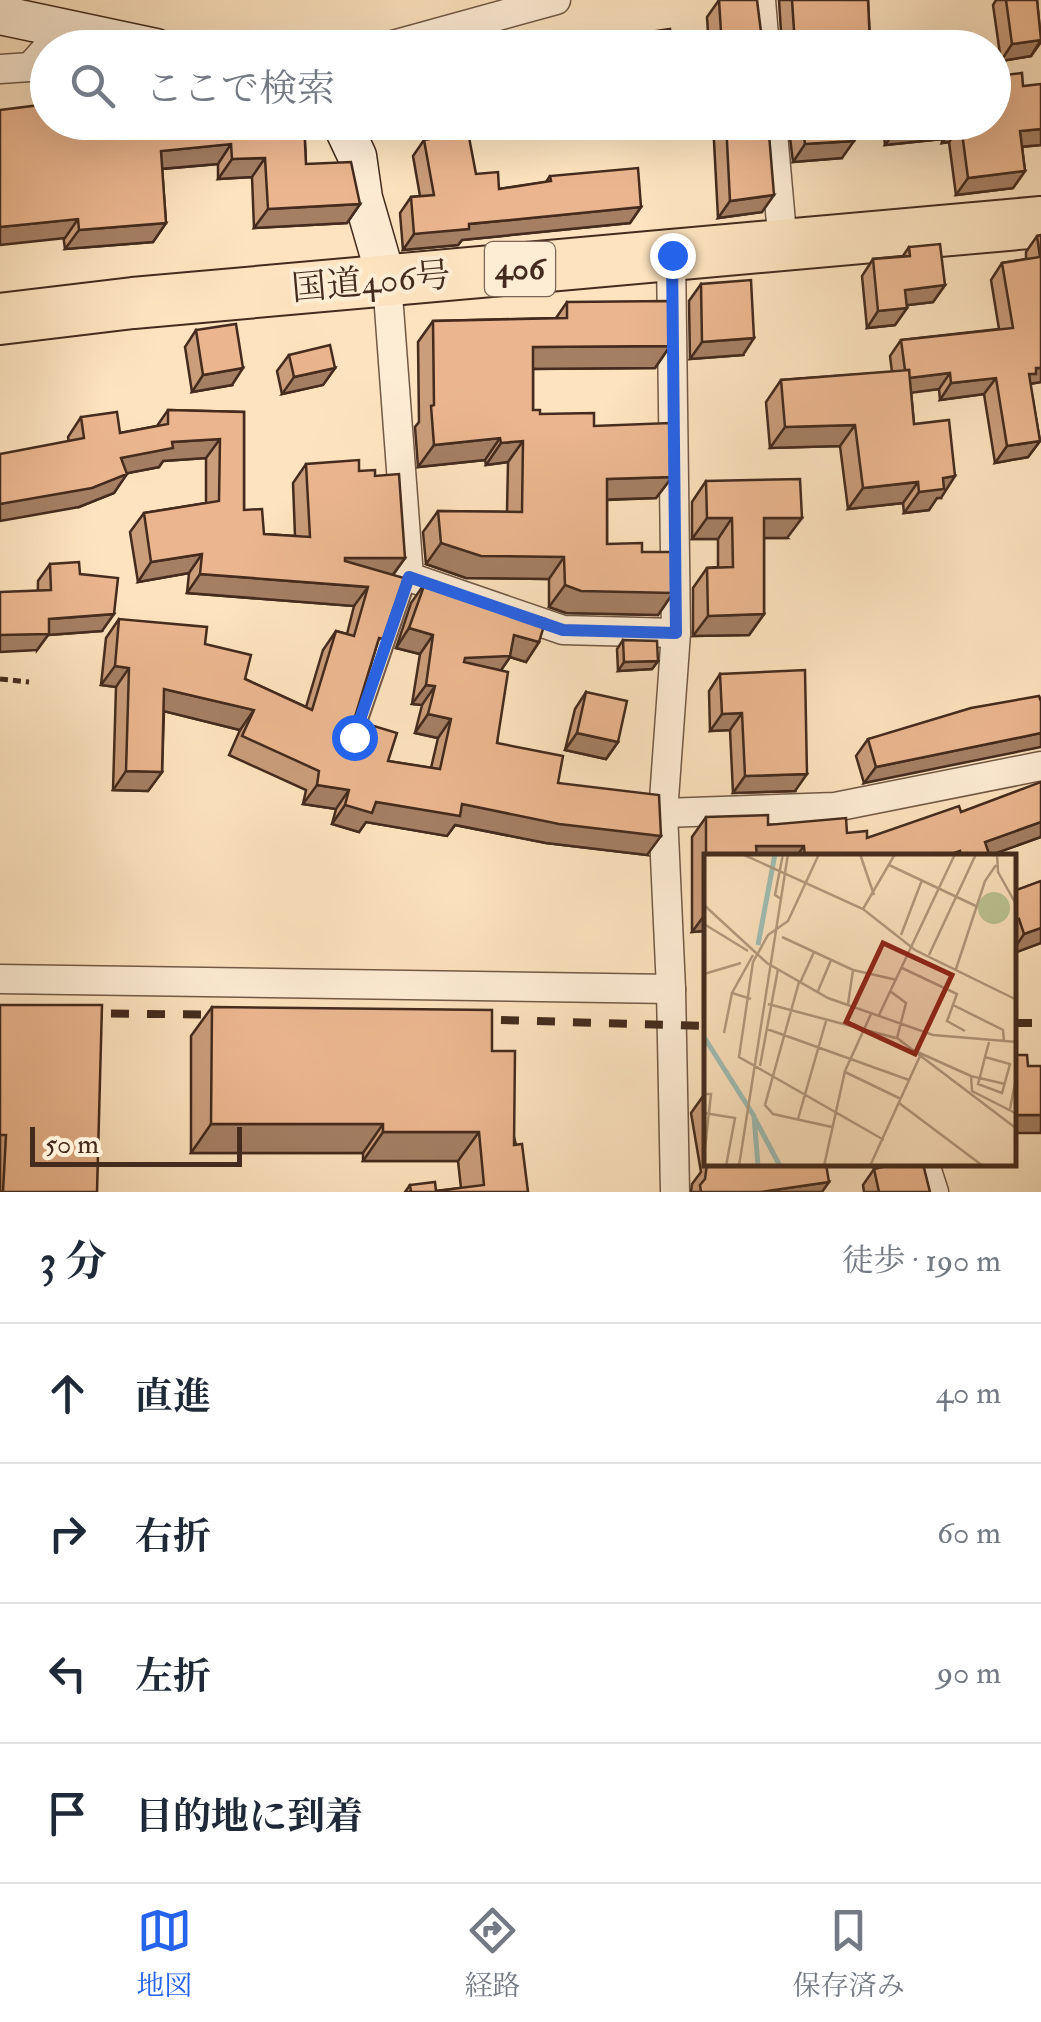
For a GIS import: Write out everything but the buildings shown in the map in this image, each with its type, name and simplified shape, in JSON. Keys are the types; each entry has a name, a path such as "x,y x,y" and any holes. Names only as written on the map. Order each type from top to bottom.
{"highway":[{"name":"国道406号","path":"0,319 133,303 1041,222"}],"street":[{"path":"447,30 556,0"},
{"path":"761,0 764,30"},
{"path":"0,15 73,30"},
{"path":"0,69 30,67"},
{"path":"349,140 357,156 363,198 387,281 409,577 563,630 676,633"},
{"path":"774,140 783,245"},
{"path":"672,255 676,633 664,812 675,1192"},
{"path":"664,812 834,807 1041,766"},
{"path":"0,978 672,989"},
{"path":"926,1167 934,1192"}],"lane":[{"path":"354,737 409,577"}],"path":[{"path":"0,679 29,682"}],"railway":[{"path":"75,1013 235,1015"},
{"path":"465,1019 704,1026"},
{"path":"1016,1023 1041,1023"}],"route":[{"path":"354,737 409,577 563,630 676,633 672,255"}]}
